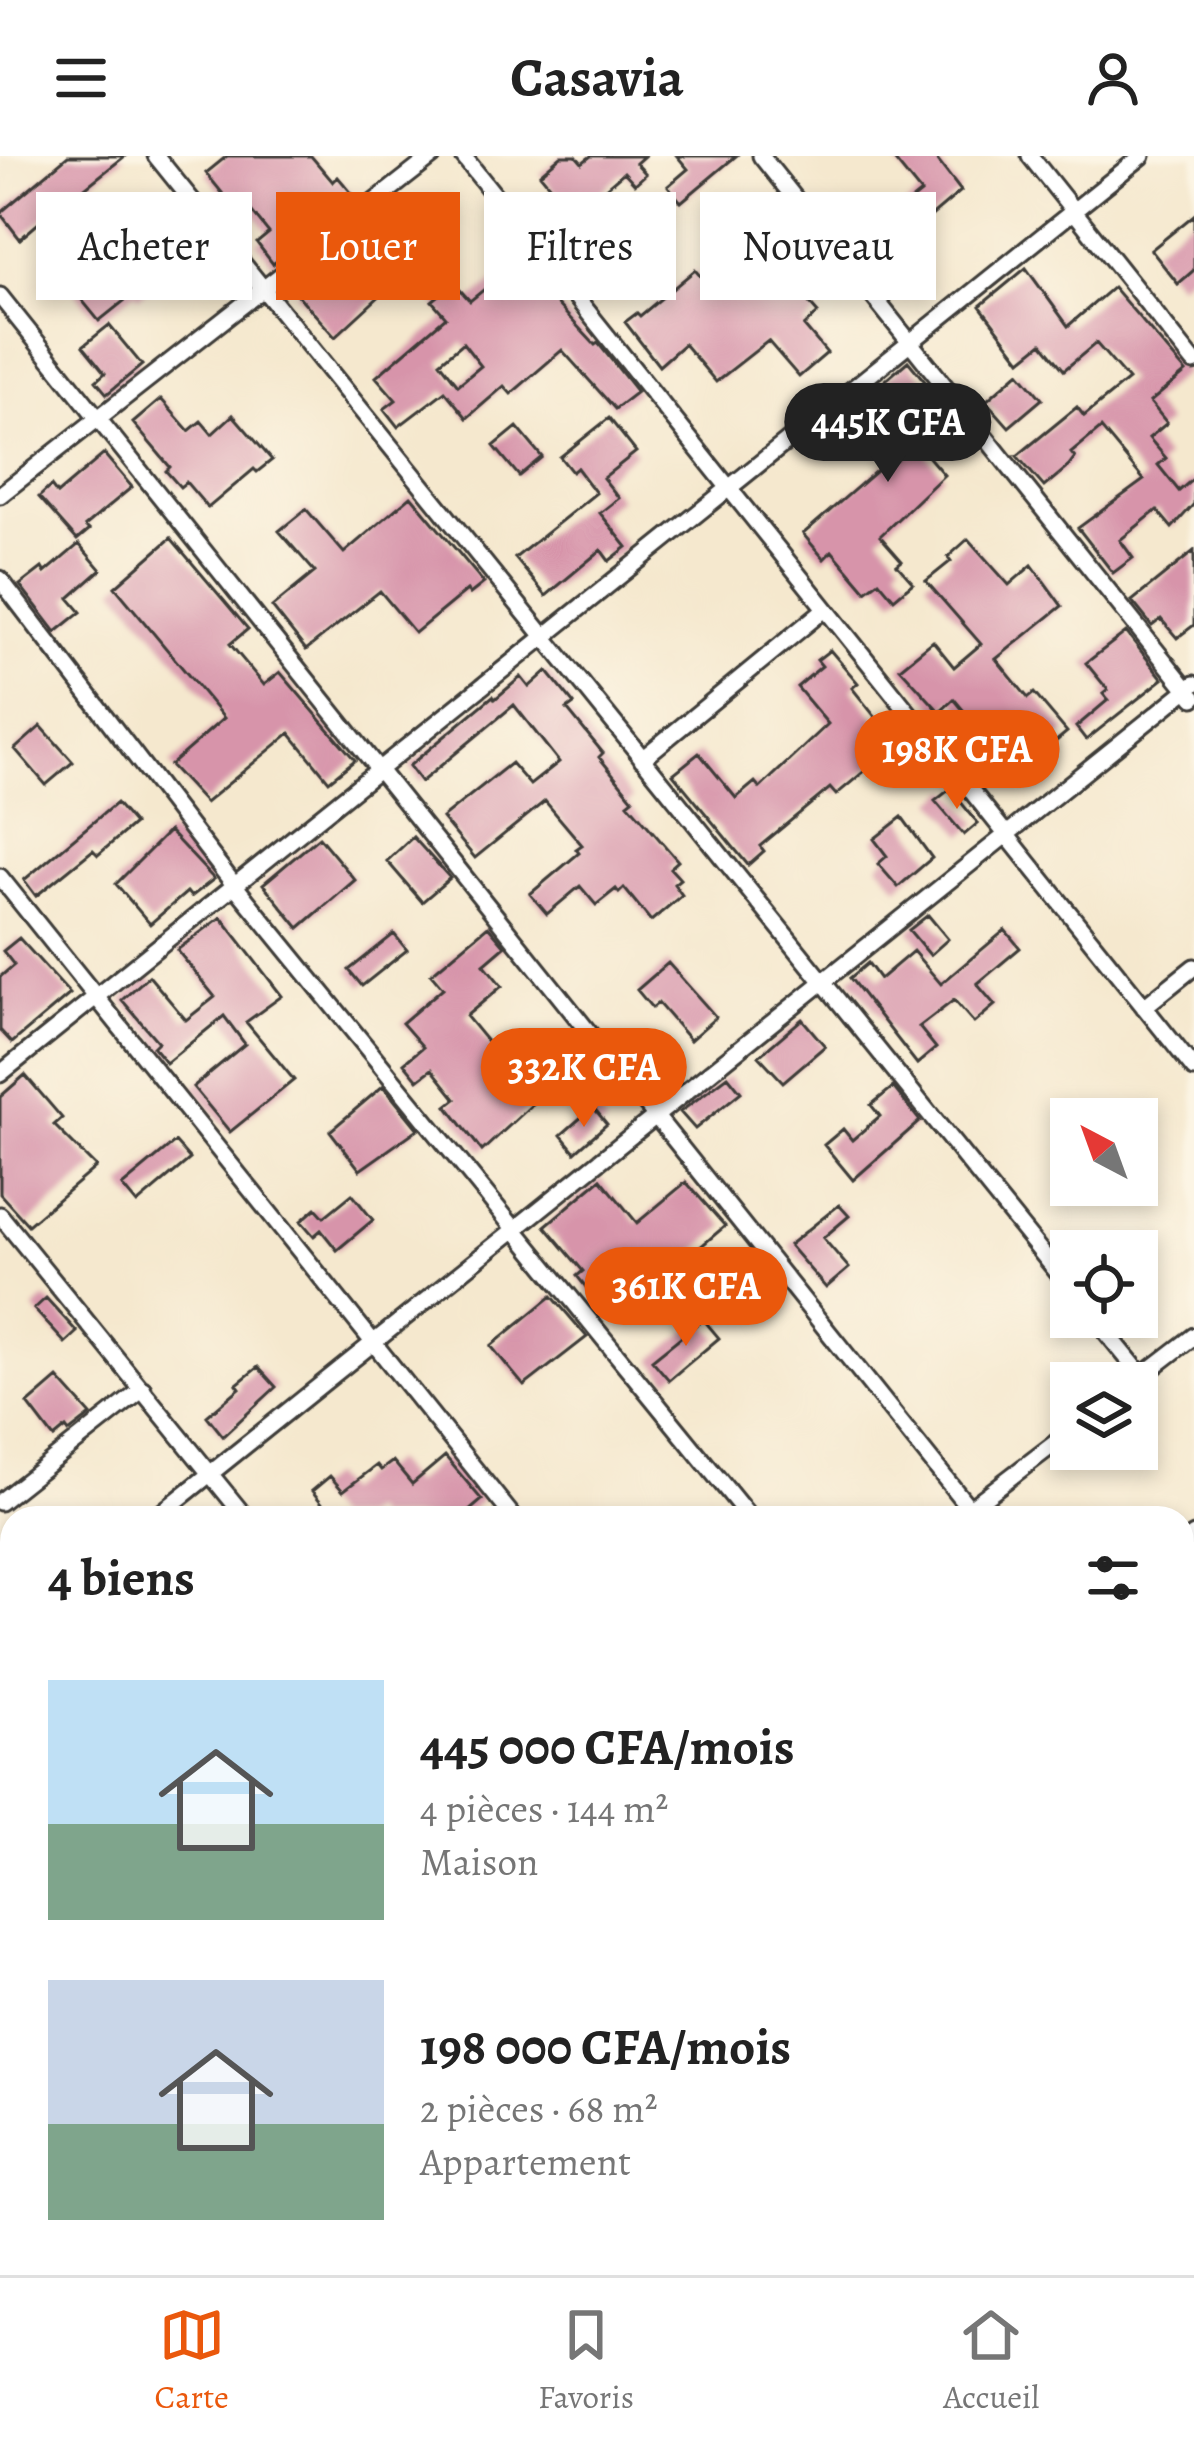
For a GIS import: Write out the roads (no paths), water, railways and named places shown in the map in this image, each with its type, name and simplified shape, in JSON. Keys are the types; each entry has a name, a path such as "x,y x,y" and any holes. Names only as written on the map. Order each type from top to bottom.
{"street":[{"path":"156,156 1050,1263"},
{"path":"0,495 433,156"},
{"path":"463,156 1194,1069"},
{"path":"170,1506 1192,690 761,156"},
{"path":"1030,156 1194,362"},
{"path":"0,1074 1142,156"},
{"path":"0,296 380,769 960,1506"},
{"path":"0,579 235,886 740,1506"},
{"path":"641,759 825,609"},
{"path":"0,878 505,1506"},
{"path":"1144,1007 1194,967"},
{"path":"0,1215 237,1506"},
{"path":"1158,1364 1194,1336"},
{"path":"0,1502 143,1389"},
{"path":"978,1506 1050,1448"}]}
